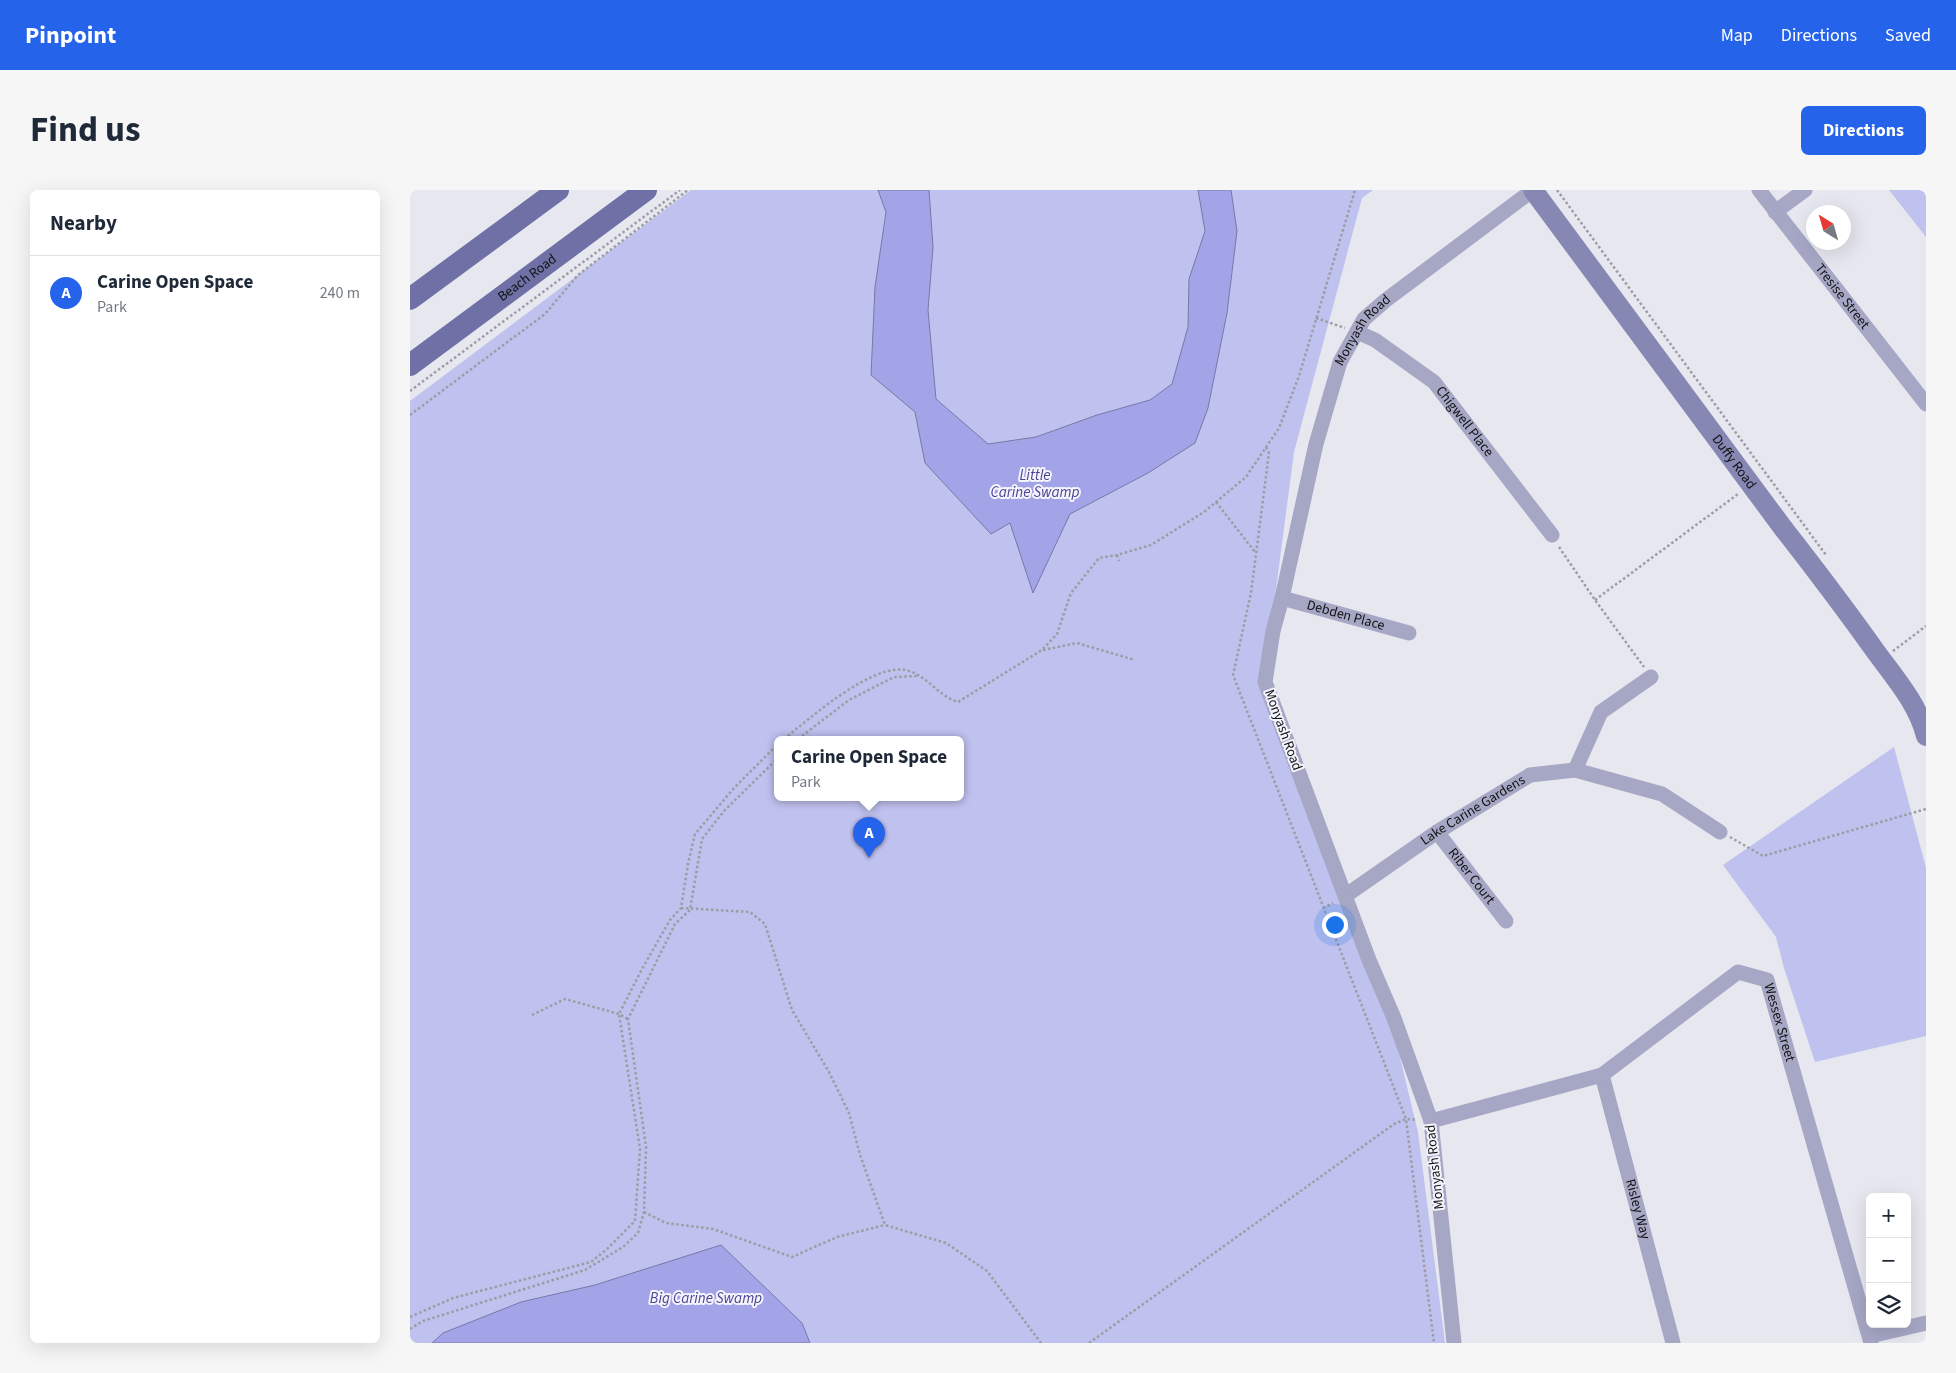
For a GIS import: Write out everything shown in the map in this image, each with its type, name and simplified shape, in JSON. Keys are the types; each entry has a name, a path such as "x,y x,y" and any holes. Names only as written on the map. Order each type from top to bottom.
{"main road":[{"path":"410,300 558,190"},
{"name":"Beach Road","path":"410,365 646,190"},
{"name":"Duffy Road","path":"1533,190 1707,428 1892,655 1923,724 1926,736"}],"street":[{"name":"Monyash Road","path":"1454,1343 1431,1121 1394,1018 1369,960 1265,682 1273,631 1316,444 1340,362 1364,320 1386,300 1533,190"},
{"name":"Tresise Street","path":"1759,190 1926,404"},
{"path":"1775,212 1805,190"},
{"name":"Chigwell Place","path":"1357,332 1375,340 1434,382 1552,535"},
{"name":"Debden Place","path":"1282,598 1409,633"},
{"path":"1575,770 1601,712 1651,677"},
{"name":"Lake Carine Gardens","path":"1345,896 1437,832 1530,775 1575,770 1662,794 1720,832"},
{"name":"Riber Court","path":"1437,832 1506,921"},
{"name":"Wessex Street","path":"1431,1121 1602,1075 1738,972 1767,980 1870,1339"},
{"name":"Risley Way","path":"1602,1075 1673,1343"},
{"path":"1870,1339 1926,1323"}],"path":[{"path":"410,391 680,190"},
{"path":"410,415 545,314 578,275 688,190"},
{"path":"788,736 836,698 879,673 904,670 919,676 947,699 958,702 1042,650 1057,634 1071,592 1099,558 1151,545 1204,512 1246,477 1279,428 1299,376 1355,190"},
{"path":"1556,190 1832,562"},
{"path":"1316,318 1357,332"},
{"path":"1266,447 1269,453 1250,593 1233,675 1406,1119 1434,1343"},
{"path":"1594,600 1752,484"},
{"path":"1216,502 1255,552"},
{"path":"1552,535 1594,600 1651,677"},
{"path":"1117,555 1119,561"},
{"path":"1892,655 1926,626"},
{"path":"1042,650 1078,643 1135,660"},
{"path":"802,736 849,700 894,677 919,676"},
{"path":"410,1316 452,1298 591,1262 635,1221 640,1149 618,1014 670,920 681,908 695,834 734,788 774,748"},
{"path":"410,1329 423,1321 585,1270 623,1247 638,1233 644,1212 646,1148 628,1019 675,924 690,910 702,839 724,811 774,762"},
{"path":"1720,832 1763,856 1926,809"},
{"path":"681,908 750,912 766,924 792,1010 829,1072 849,1113 860,1155 885,1225"},
{"path":"532,1015 564,999 618,1014 628,1019"},
{"path":"1089,1343 1394,1124 1406,1119 1431,1121"},
{"path":"644,1212 666,1223 713,1229 792,1257 836,1237 885,1225 946,1243 987,1271 1041,1343"}],"shaded area":[{"path":"691,190 1373,190 1362,198 1294,452 1263,688 1393,1029 1418,1132 1445,1343 410,1343 410,401"},
{"path":"1889,190 1926,190 1926,237"},
{"path":"1894,747 1926,868 1926,1036 1815,1062 1784,968 1776,937 1723,865"}],"water":[{"name":"Little Carine Swamp","path":"878,190 929,190 933,247 928,310 936,399 988,444 1036,437 1097,415 1150,400 1172,384 1188,327 1189,279 1205,231 1198,190 1231,190 1237,231 1227,313 1208,408 1195,443 1148,473 1070,514 1033,593 1010,523 991,534 925,463 915,412 871,375 875,287 886,212"},
{"name":"Big Carine Swamp","path":"721,1245 802,1323 810,1343 432,1343 443,1333 521,1302 595,1285"}],"place":[{"name":"Carine Open Space","path":"869,858"}]}
